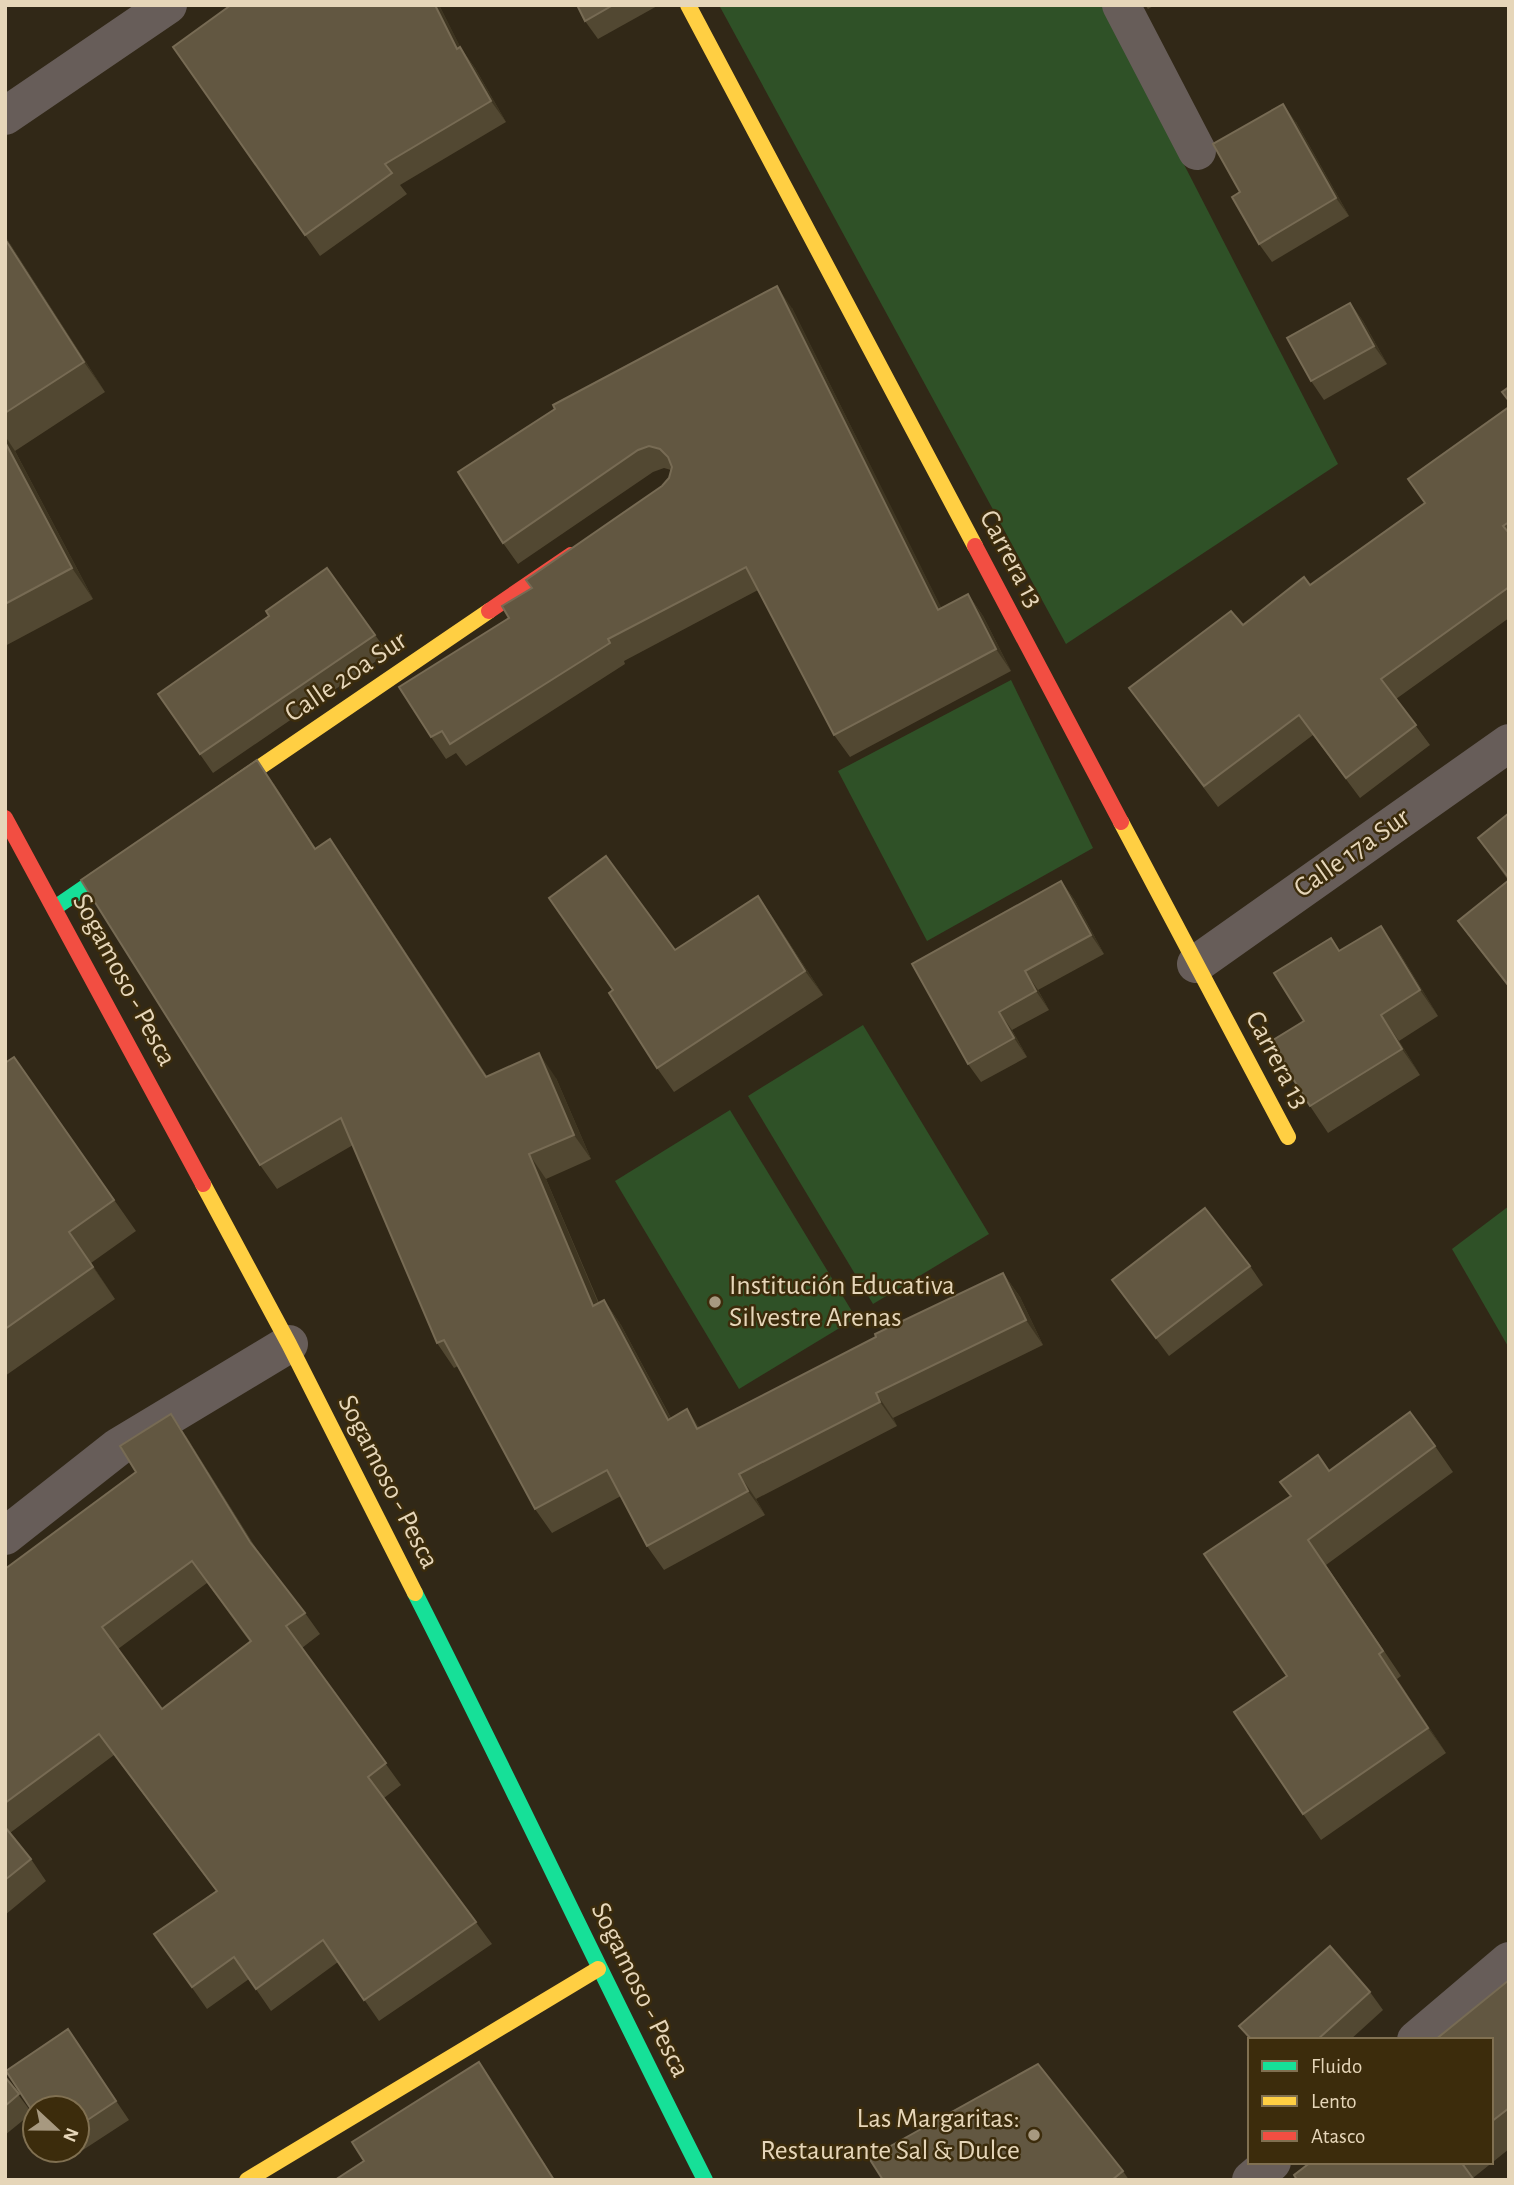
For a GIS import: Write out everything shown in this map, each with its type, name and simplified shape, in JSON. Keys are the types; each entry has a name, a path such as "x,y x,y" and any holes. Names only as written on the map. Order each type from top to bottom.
{"street":[{"path":"5,116 168,5"},
{"name":"Carrera 13","path":"688,5 1288,1137"},
{"path":"1121,5 1197,151"},
{"name":"Calle 20a Sur","path":"205,804 584,545"},
{"name":"Calle 17a Sur","path":"1196,964 1509,743"},
{"name":"Sogamoso - Pesca","path":"9,834 56,907 226,1232 289,1344 519,1797 598,1969 705,2180"},
{"path":"56,907 148,844"},
{"path":"5,1536 118,1447 289,1344"},
{"path":"1418,2038 1509,1961"},
{"path":"247,2180 598,1969"},
{"path":"1251,2180 1270,2164"}],"green space":[{"path":"719,5 1102,5 1338,464 1066,644"},
{"path":"1011,680 1093,848 927,941 838,771"},
{"path":"863,1025 989,1234 873,1304 748,1096"},
{"path":"730,1110 856,1318 739,1389 615,1181"},
{"path":"1509,1206 1509,1348 1452,1249"}],"building":[{"path":"231,5 435,5 457,49 460,47 491,101 385,164 392,173 305,235 173,47"},
{"path":"577,5 613,5 585,21"},
{"path":"1283,104 1336,198 1259,244 1232,197 1240,192 1213,144"},
{"path":"5,239 84,362 5,413"},
{"path":"777,286 938,610 968,594 996,649 834,735 746,567 608,639 610,643 450,744 442,731 431,737 399,687 509,618 502,606 532,588 526,580 662,486 669,478 672,467 668,457 660,449 649,446 638,450 503,543 458,472 555,409 553,405"},
{"path":"1350,303 1374,346 1311,381 1287,338"},
{"path":"1509,387 1509,401 1502,392"},
{"path":"1509,407 1509,522 1503,526 1509,533 1509,587 1381,679 1416,725 1346,778 1299,715 1204,786 1129,688 1231,611 1243,625 1304,577 1310,585 1425,503 1408,479"},
{"path":"5,442 72,568 5,604"},
{"path":"327,568 375,635 200,754 158,694 269,616 266,611"},
{"path":"257,760 315,849 330,839 486,1077 539,1053 574,1135 529,1154 593,1306 604,1300 668,1420 687,1409 697,1429 876,1337 875,1334 1003,1273 1026,1320 876,1393 880,1402 739,1474 748,1491 647,1546 607,1470 535,1509 444,1340 437,1343 341,1118 260,1165 81,880"},
{"path":"1509,813 1509,878 1478,838"},
{"path":"606,856 675,950 758,896 805,971 657,1068 609,993 613,990 549,898"},
{"path":"1509,880 1509,986 1458,921"},
{"path":"1061,881 1091,935 1025,971 1036,991 999,1012 1014,1038 968,1064 912,964"},
{"path":"1381,926 1420,990 1381,1015 1402,1049 1310,1106 1270,1042 1304,1021 1274,973 1331,938 1339,951"},
{"path":"14,1057 114,1200 69,1232 93,1267 5,1329 5,1063"},
{"path":"1205,1208 1250,1266 1156,1338 1112,1280"},
{"path":"1410,1412 1435,1446 1308,1540 1383,1651 1379,1654 1428,1728 1303,1814 1234,1712 1287,1676 1204,1554 1291,1496 1280,1482 1318,1455 1329,1471"},
{"path":"171,1414 250,1542 305,1613 286,1626 386,1763 368,1777 476,1922 364,2000 323,1940 256,1989 234,1957 192,1987 154,1934 217,1891 99,1734 5,1803 5,1569 136,1472 120,1446","holes":["192,1561 251,1641 162,1709 102,1627"]},
{"path":"5,1827 31,1859 5,1880"},
{"path":"1330,1946 1370,1992 1319,2038 1250,2038 1239,2026"},
{"path":"1509,1980 1509,2108 1493,2120 1493,2038 1437,2038"},
{"path":"68,2029 116,2101 91,2118 91,2094 21,2094 6,2071"},
{"path":"479,2062 554,2180 335,2180 364,2161 352,2142"},
{"name":"Las Margaritas: Restaurante Sal & Dulce","path":"1038,2064 1123,2171 1112,2180 883,2180 869,2158"},
{"path":"5,2077 19,2094 5,2106"},
{"path":"1308,2164 1462,2164 1474,2180 1297,2180 1294,2175"}],"traffic: fast":[{"path":"56,907 129,857"},
{"path":"415,1593 705,2180"}],"traffic: slow":[{"path":"688,5 975,546"},
{"path":"219,795 489,611"},
{"path":"1121,822 1288,1137"},
{"path":"203,1184 289,1344 415,1593"},
{"path":"247,2180 598,1969"}],"traffic: jam":[{"path":"975,546 1121,822"},
{"path":"489,611 571,555"},
{"path":"5,818 203,1184"}],"place":[{"name":"Institución Educativa Silvestre Arenas","path":"715,1302"},
{"name":"Las Margaritas: Restaurante Sal & Dulce","path":"1034,2135"}]}
